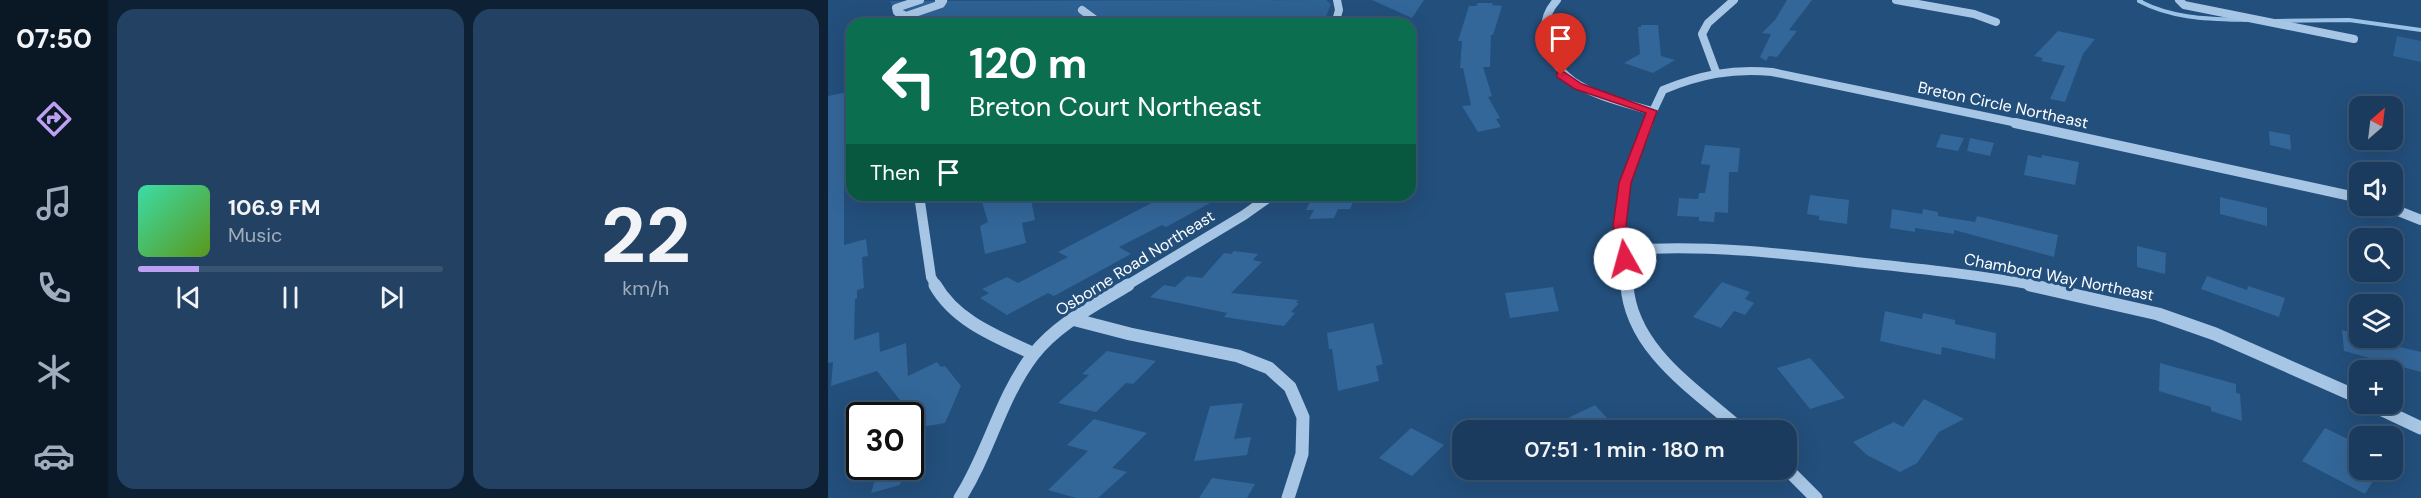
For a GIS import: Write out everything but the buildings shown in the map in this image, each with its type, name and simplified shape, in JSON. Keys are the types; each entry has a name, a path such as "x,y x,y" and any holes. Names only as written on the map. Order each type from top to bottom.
{"street":[{"path":"906,16 897,12 896,8 920,0"},
{"path":"903,18 943,1 939,0"},
{"path":"1337,0 1339,10 1337,18"},
{"path":"1557,0 1545,25 1546,45 1552,64 1561,75 1597,94 1652,111"},
{"path":"1716,72 1702,34 1708,23 1734,0"},
{"path":"1896,0 1974,14 1996,22"},
{"path":"2181,3 2354,39"},
{"path":"1082,10 1093,18"},
{"name":"Breton Circle Northeast","path":"1730,420 1657,356 1640,331 1628,304 1625,259 1628,250 1620,226 1625,183 1652,111 1663,90 1682,82 1716,72 1751,70 1782,74 2244,171 2349,195"},
{"path":"920,201 931,277 937,289 947,302 971,324 1034,354"},
{"name":"Osborne Road Northeast","path":"960,498 973,478 1014,385 1034,354 1072,319 1264,201"},
{"path":"2403,213 2421,220"},
{"name":"Chambord Way Northeast","path":"1628,250 1653,248 1771,252 1997,278 2158,314 2203,330 2349,393"},
{"path":"1072,319 1130,334 1238,356 1269,369 1290,387 1303,417 1302,454 1288,498"},
{"path":"2391,414 2421,428"},
{"path":"1797,479 1816,498"}],"shaded area":[{"path":"1326,0 1331,4 1325,18 897,18 890,1"},
{"path":"2397,36 2421,41 2421,62 2393,56"}],"waterway":[{"path":"2141,0 2139,1 2152,7 2178,15 2246,20"},
{"path":"2276,21 2349,20 2421,30"}],"route":[{"path":"1561,75 1597,94 1652,111 1625,183 1620,226 1628,250 1625,259"}]}
